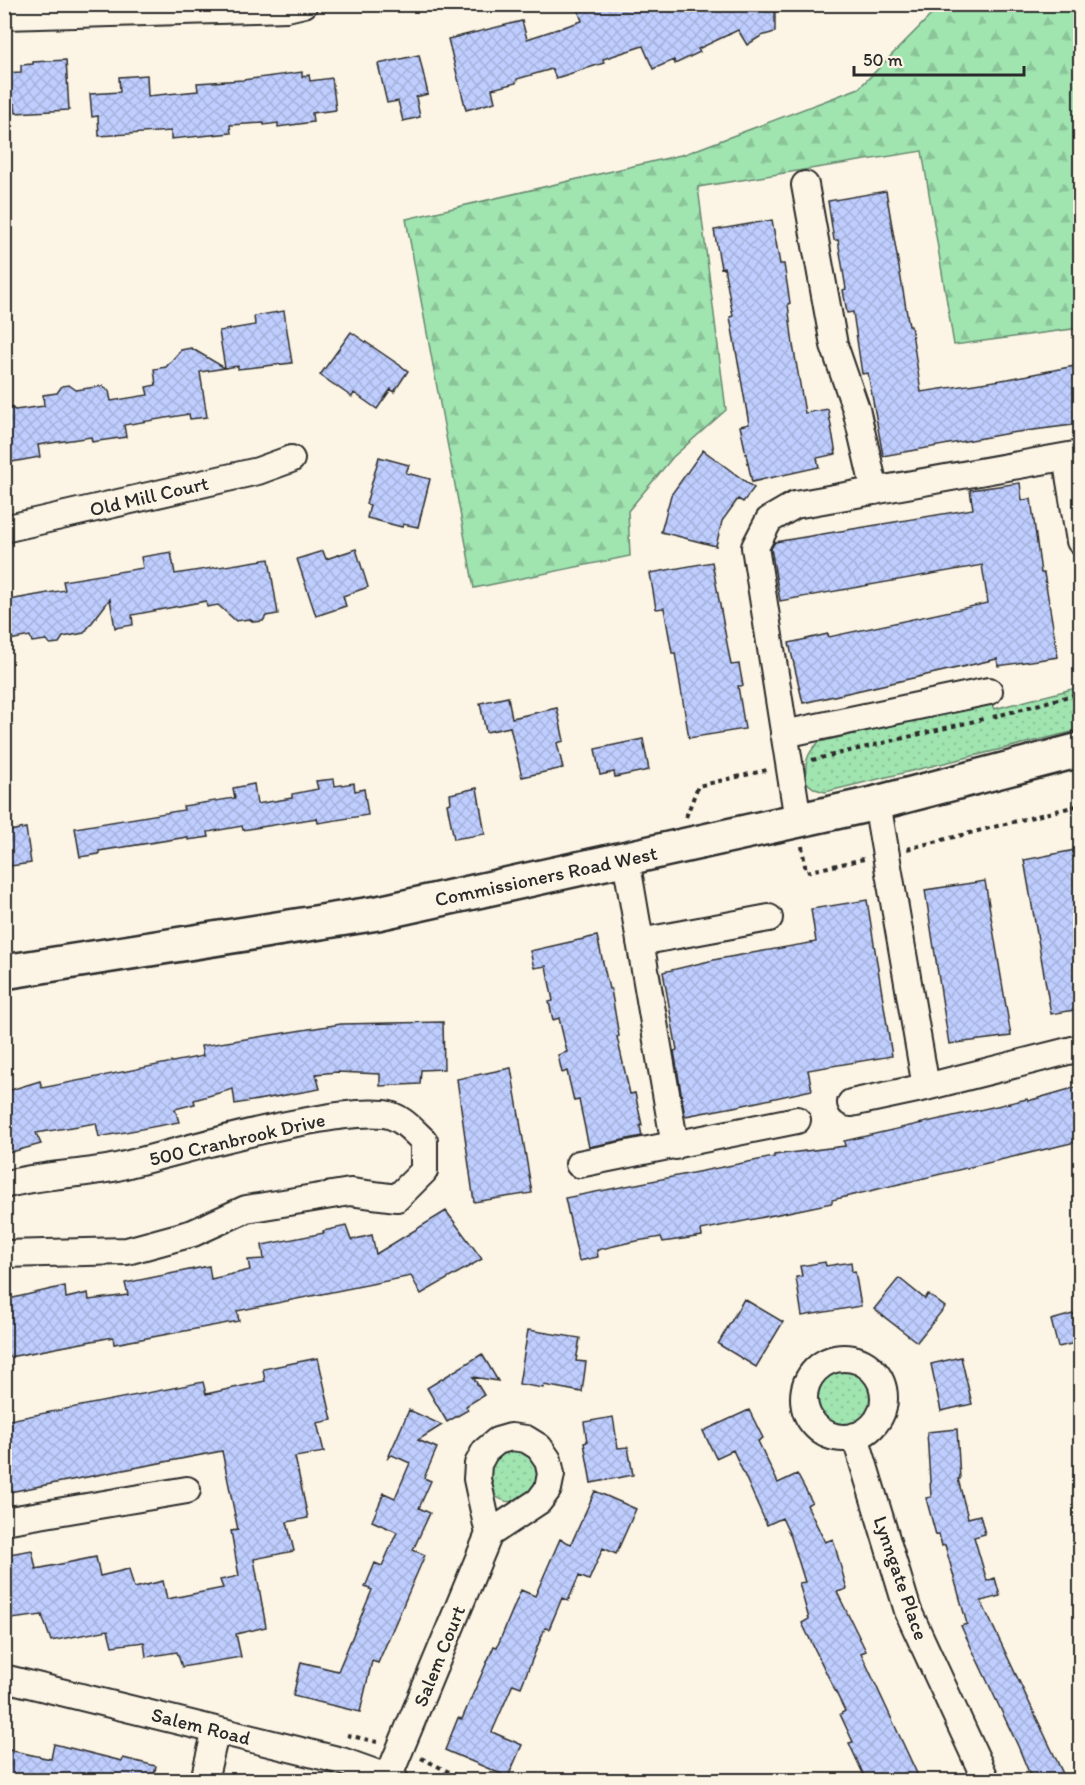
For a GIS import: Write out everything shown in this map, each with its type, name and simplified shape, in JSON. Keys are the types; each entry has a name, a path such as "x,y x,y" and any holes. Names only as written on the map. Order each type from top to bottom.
{"main road":[{"name":"Commissioners Road West","path":"4,972 378,913 877,803 1080,750"}],"street":[{"path":"4,16 287,8 304,4"},
{"path":"805,184 834,345 856,409 875,491"},
{"path":"798,820 755,547 769,520 795,505 1073,455 1080,541"},
{"name":"Old Mill Court","path":"4,529 258,471 291,459"},
{"path":"784,734 989,691"},
{"path":"877,803 926,1087"},
{"path":"626,859 675,1146"},
{"path":"640,942 769,918"},
{"path":"851,1103 926,1087 1080,1048"},
{"name":"500 Cranbrook Drive","path":"4,1185 39,1177 73,1175 116,1167 237,1134 330,1117 386,1114 403,1121 424,1142 424,1171 397,1198 350,1192 246,1209 193,1233 127,1251 4,1254"},
{"path":"579,1164 797,1120"},
{"name":"Lynngate Place","path":"855,1436 908,1611 986,1780"},
{"path":"4,1521 187,1490"},
{"name":"Salem Court","path":"392,1779 489,1534"},
{"name":"Salem Road","path":"4,1678 342,1761 392,1779"},
{"path":"204,1780 216,1730"}],"path":[{"path":"674,848 698,786 1016,711 1080,693"},
{"path":"798,820 806,872 1080,804"},
{"path":"414,1755 465,1780"}],"green space":[{"path":"941,5 1080,5 1080,328 954,345 922,151 698,187 726,410 673,457 628,511 630,556 474,588 406,219 685,154 859,88"},
{"path":"1080,687 1080,730 825,792 815,789 806,782 807,760 819,742 991,702 994,709"},
{"path":"839,1370 849,1370 859,1374 867,1382 871,1397 867,1412 859,1420 849,1424 839,1424 829,1420 821,1412 817,1402 817,1392 821,1382 829,1374"},
{"path":"517,1448 533,1459 538,1474 536,1488 520,1499 510,1502 492,1494 487,1462 493,1455"}],"building":[{"path":"576,4 775,4 775,32 761,36 747,45 738,30 698,49 700,52 675,64 674,60 653,69 643,46 603,59 604,63 556,78 552,69 517,79 516,83 492,89 495,102 466,110 448,39 522,21 527,39 582,21"},
{"path":"419,55 428,94 416,97 420,117 403,121 398,101 387,103 378,64"},
{"path":"66,60 69,110 16,113 15,104 12,104 12,101 4,102 4,73 21,72 21,65 33,64 33,62"},
{"path":"302,72 302,77 309,75 310,81 332,78 336,110 312,113 313,122 278,127 278,123 230,125 231,133 171,139 171,131 99,136 98,116 92,117 90,94 120,92 119,77 147,75 148,96 198,91 197,83 243,80"},
{"path":"886,191 921,392 1080,365 1080,424 1010,433 883,456 868,373 862,374 853,312 847,313 843,290 846,289 838,240 834,240 828,201"},
{"path":"772,220 780,264 784,264 793,345 805,413 828,409 836,454 817,458 819,467 752,482 740,426 749,424 730,317 733,316 714,230"},
{"path":"284,311 292,363 238,369 238,366 225,368 219,331 255,325 254,316"},
{"path":"351,332 408,371 394,392 391,389 377,409 354,393 352,397 320,375"},
{"path":"191,348 225,368 200,372 207,417 190,419 189,414 124,425 126,437 92,442 91,437 38,445 40,457 6,463 4,403 15,410 44,406 43,395 57,393 62,386 69,385 76,390 102,386 109,391 111,401 148,395 146,387 156,385 154,369 166,367 181,350"},
{"path":"703,450 754,488 743,502 738,499 722,521 716,546 661,532 671,495"},
{"path":"379,457 409,465 406,473 430,479 418,527 403,524 402,527 367,518 370,505 366,504"},
{"path":"1020,483 1022,500 1031,499 1041,573 1044,573 1058,657 998,666 997,659 803,703 789,643 828,634 829,637 988,603 982,565 780,601 771,548 775,542 973,509 970,490"},
{"path":"356,549 368,587 343,596 346,606 316,616 297,559 323,551 326,559"},
{"path":"171,552 175,574 269,559 278,614 266,616 263,621 254,622 249,619 236,621 218,605 207,607 206,601 132,615 133,625 115,628 110,599 84,633 63,637 59,643 50,644 46,640 32,642 30,636 4,641 4,601 65,590 63,581 143,568 141,557"},
{"path":"712,562 731,665 739,664 743,686 738,686 745,729 689,738 675,653 672,653 664,608 656,609 650,573"},
{"path":"508,697 512,718 557,708 564,741 557,743 563,768 522,777 510,727 486,732 480,703"},
{"path":"643,739 649,770 615,777 614,772 600,775 595,749"},
{"path":"334,779 335,786 354,783 355,791 364,789 368,815 318,823 317,818 243,830 242,826 208,832 209,837 188,840 188,837 99,851 99,854 80,857 75,828 184,810 183,806 235,798 233,788 254,784 257,804 292,798 292,794 318,789 316,781"},
{"path":"477,788 485,834 454,839 447,804 451,803 450,794"},
{"path":"26,828 31,863 4,867 4,832"},
{"path":"1080,849 1080,1009 1051,1014 1024,860"},
{"path":"985,881 1011,1036 949,1044 925,890"},
{"path":"867,900 892,1056 808,1070 812,1090 685,1116 674,1051 677,1050 663,972 718,959 816,942 811,909"},
{"path":"597,936 609,989 611,989 619,1036 617,1037 630,1094 635,1093 642,1136 589,1147 579,1100 574,1101 567,1071 562,1073 558,1055 567,1052 559,1018 553,1020 549,1002 553,1001 546,966 534,968 530,951"},
{"path":"443,1022 444,1069 421,1070 420,1084 380,1086 380,1074 337,1072 316,1074 320,1089 235,1104 233,1089 194,1100 195,1104 175,1109 179,1122 99,1137 96,1123 36,1133 41,1144 4,1154 4,1092 40,1081 42,1088 203,1056 201,1046 341,1024"},
{"path":"511,1068 532,1193 474,1202 457,1079"},
{"path":"1080,1086 1080,1141 832,1200 832,1203 701,1230 702,1236 663,1242 661,1237 597,1250 598,1257 579,1261 565,1198 774,1157 774,1155 845,1146 844,1141 1027,1099 1028,1101"},
{"path":"446,1211 482,1259 421,1294 411,1276 237,1311 239,1321 114,1344 113,1337 4,1358 4,1300 65,1286 66,1298 88,1293 89,1300 128,1295 125,1283 209,1266 211,1279 250,1270 248,1260 264,1259 262,1245 324,1233 323,1231 346,1226 351,1240 372,1235 376,1254"},
{"path":"825,1262 826,1266 851,1262 852,1272 855,1271 861,1306 802,1316 796,1277 802,1276 800,1266"},
{"path":"899,1278 925,1299 928,1294 945,1307 917,1342 874,1309"},
{"path":"744,1299 783,1322 756,1367 718,1344"},
{"path":"1080,1312 1080,1342 1058,1347 1051,1320"},
{"path":"528,1330 580,1338 576,1361 586,1362 582,1392 544,1385 543,1388 519,1384"},
{"path":"482,1354 498,1381 473,1377 484,1395 466,1406 468,1410 447,1422 427,1388"},
{"path":"961,1357 972,1404 941,1411 931,1364"},
{"path":"318,1358 332,1420 317,1423 324,1452 295,1457 308,1518 287,1522 294,1551 254,1559 266,1627 236,1634 241,1657 182,1667 177,1652 146,1657 144,1642 112,1646 108,1630 51,1641 42,1615 4,1620 4,1555 32,1550 36,1569 96,1557 100,1576 129,1569 134,1588 163,1581 167,1599 223,1588 220,1580 239,1576 231,1531 238,1530 222,1451 4,1493 4,1421 203,1382 206,1394 265,1381 263,1369"},
{"path":"409,1410 442,1425 418,1440 437,1448 424,1478 431,1481 419,1508 430,1513 413,1550 425,1555 378,1663 372,1661 360,1712 293,1696 301,1662 338,1671 372,1590 365,1587 375,1563 382,1566 397,1532 372,1521 384,1493 395,1498 410,1463 392,1455 388,1458"},
{"path":"749,1410 763,1438 758,1441 778,1483 797,1474 812,1502 807,1505 825,1542 833,1539 847,1589 837,1592 866,1651 861,1653 920,1780 866,1780 849,1743 853,1742 840,1714 845,1711 802,1623 809,1619 799,1583 805,1582 791,1537 782,1518 767,1525 733,1450 716,1458 703,1431"},
{"path":"613,1417 618,1448 628,1447 633,1475 591,1483 584,1443 587,1442 584,1422"},
{"path":"957,1429 960,1479 958,1479 968,1518 980,1515 985,1534 974,1537 987,1581 995,1578 1000,1596 981,1601 1066,1780 1032,1780 961,1626 967,1624 945,1545 942,1546 939,1534 936,1535 926,1498 931,1497 927,1432"},
{"path":"595,1491 636,1509 616,1554 603,1548 589,1580 579,1576 568,1601 562,1598 549,1629 545,1628 521,1687 513,1684 492,1732 522,1745 508,1777 445,1750 458,1718 462,1719 494,1646 497,1647 521,1590 535,1596 560,1539 571,1544"},
{"path":"54,1744 122,1761 123,1758 156,1766 153,1780 4,1780 4,1749 51,1759"}]}
